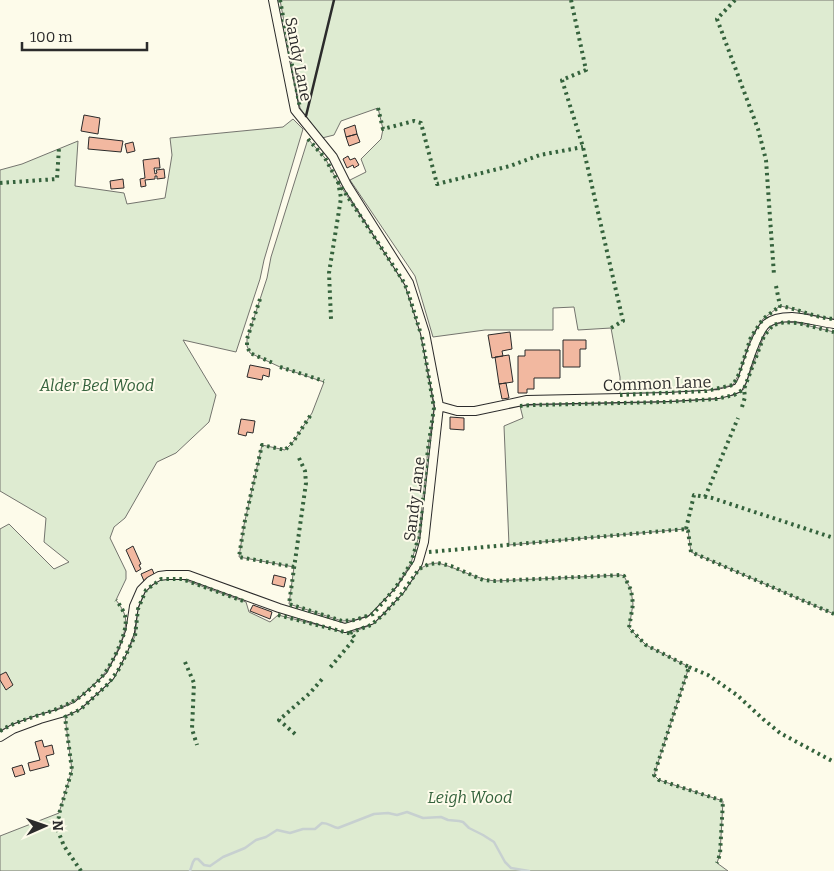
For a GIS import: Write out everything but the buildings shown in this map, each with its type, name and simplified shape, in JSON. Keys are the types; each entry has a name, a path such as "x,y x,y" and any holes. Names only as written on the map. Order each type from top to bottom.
{"street":[{"name":"Sandy Lane","path":"0,737 13,729 77,706 110,676 130,632 134,606 142,590 150,581 159,576 188,575 279,608 345,628 371,620 400,590 418,563 424,542 439,406 425,333 409,283 347,185 333,157 295,110 273,0"},
{"name":"Common Lane","path":"439,406 457,411 475,411 527,400 718,394 738,388 759,335 766,325 773,320 782,317 794,317 834,324"}],"green space":[{"path":"280,0 834,0 834,319 780,306 763,319 751,337 739,374 733,385 706,391 620,395 620,377 611,328 578,330 574,307 553,308 553,330 485,330 433,337 415,276 350,180 366,172 361,159 381,139 383,129 378,108 341,121 334,135 322,138 300,108"},
{"name":"Alder Bed Wood","path":"293,119 303,129 260,279 236,352 183,340 216,395 209,422 176,453 157,462 125,518 114,527 110,538 126,571 126,579 116,600 123,611 126,622 118,649 98,681 80,697 59,708 0,731 0,529 9,524 54,569 69,562 44,542 46,518 0,491 0,170 22,164 78,141 75,186 124,193 127,204 165,198 172,155 170,138 283,127"},
{"path":"308,139 325,158 338,182 407,289 421,334 434,408 419,536 411,563 396,587 373,614 355,620 342,621 289,604 294,567 239,557 244,525 262,445 285,450 293,442 312,413 324,382 280,367 250,353 247,346 247,339 267,278 271,257"},
{"path":"785,322 798,323 834,332 834,614 691,552 688,531 685,529 509,545 504,426 523,418 520,406 664,402 716,399 734,395 744,389 764,336 773,325"},
{"name":"Leigh Wood","path":"438,563 480,578 495,581 624,576 631,590 633,604 629,628 646,645 689,667 654,775 659,780 723,801 720,854 717,863 728,871 0,871 0,836 59,813 72,770 65,717 81,709 108,684 119,669 135,636 138,609 146,590 161,579 182,579 246,602 249,612 270,622 278,615 350,633 371,625 384,614 400,596 419,569 429,564"}],"waterway":[{"path":"190,871 195,859 198,859 204,865 210,866 223,857 245,848 256,840 266,837 277,830 290,833 303,829 315,829 322,823 338,828 374,814 388,813 397,815 407,812 423,818 441,817 463,822 469,828 494,842 505,862 511,868 529,871"}],"hedge":[{"path":"280,0 300,108"},
{"path":"571,0 586,70 562,80 583,147 623,321 611,328"},
{"path":"735,0 717,19 758,129 766,160 774,275"},
{"path":"378,108 383,129 414,121 421,123 437,184 510,166 540,155 583,147"},
{"path":"308,139 325,158 338,182 341,198 329,273 331,319"},
{"path":"0,183 57,179 59,148"},
{"path":"338,182 402,279 420,331"},
{"path":"776,286 780,306 834,319"},
{"path":"260,299 247,339 247,346 250,353 273,363"},
{"path":"620,395 706,391 733,385 739,374 751,337 763,319 780,306"},
{"path":"520,406 664,402 716,399 734,395 744,389 764,336 773,325 785,322 798,323 834,332"},
{"path":"299,458 305,471 306,483 289,604 342,621 355,620 373,614 396,587 411,563 419,536 434,408 422,337"},
{"path":"280,367 324,381"},
{"path":"742,407 745,397 744,389"},
{"path":"294,567 239,557 244,525 262,445 285,450 293,442 312,413"},
{"path":"705,497 738,418"},
{"path":"686,529 694,495 712,498 834,538"},
{"path":"429,552 686,529 688,531 691,552 834,614"},
{"path":"350,633 371,625 384,614 400,596 419,569 429,564 438,563 451,566 483,580 495,581 624,576 631,590 633,604 629,628 646,645 689,667 654,775 659,780 723,801 720,854 717,863"},
{"path":"81,871 64,846 58,831 59,814 72,770 65,717 81,709 108,684 119,669 135,636 138,609 146,590 161,579 182,579 246,602"},
{"path":"0,731 70,703 90,690 98,681 112,661 124,631 125,617 116,600"},
{"path":"278,615 352,634 355,638 328,670"},
{"path":"185,662 194,683 192,729 197,745"},
{"path":"689,667 708,675 737,695 780,733 834,762"},
{"path":"295,734 279,720 310,693 323,678"}],"wall":[{"path":"306,116 334,0"}]}
